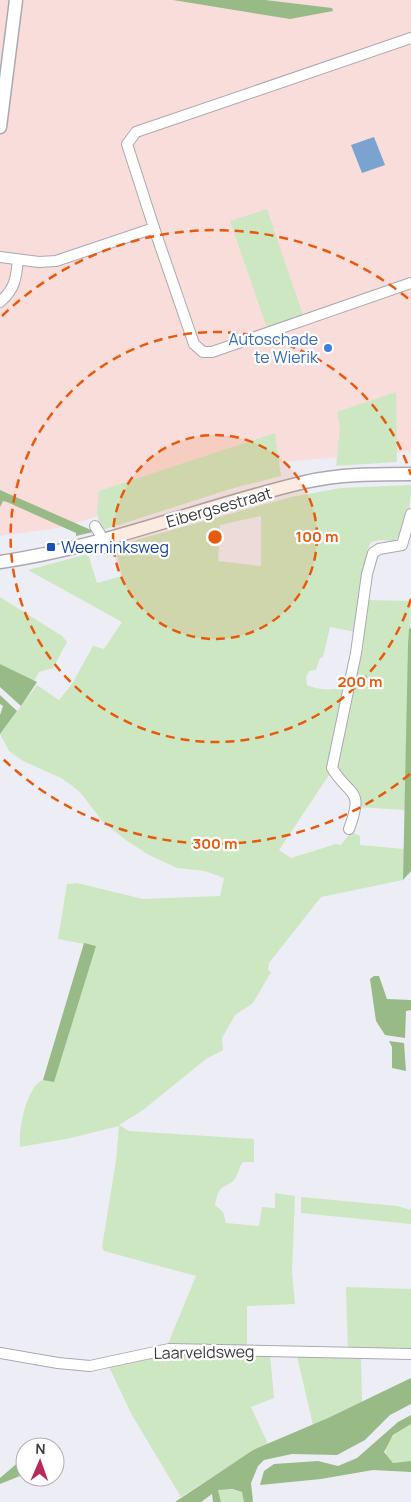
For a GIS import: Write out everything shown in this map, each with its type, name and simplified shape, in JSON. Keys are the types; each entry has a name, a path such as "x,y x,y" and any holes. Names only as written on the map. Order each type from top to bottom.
{"main road":[{"path":"0,127 16,0"},
{"name":"Eibergsestraat","path":"0,562 103,544 306,482 369,475 411,474"}],"street":[{"path":"411,38 136,132 127,144 194,344 203,352 212,352 411,283"},
{"path":"0,258 56,261 154,228"},
{"path":"0,302 11,292 16,284 18,260"},
{"path":"348,828 356,804 354,793 332,768 356,653 368,574 373,553 379,549 402,546 411,514"},
{"path":"95,526 103,544"},
{"name":"Laarveldsweg","path":"0,1353 58,1363 90,1366 169,1350 411,1354"}],"shaded area":[{"path":"0,0 411,0 411,451 281,462 58,528 0,536"}],"green space":[{"path":"173,0 265,0 332,8 333,11 290,19"},
{"path":"267,209 303,315 267,328 230,221"},
{"path":"396,392 397,462 336,466 340,427 337,412"},
{"path":"275,433 281,476 230,489 103,530 100,527 97,512 99,491"},
{"path":"411,485 409,507 403,528 395,541 380,540 371,542 367,551 356,632 330,627 323,657 320,658 316,670 309,671 306,677 307,685 316,688 331,689 345,687 329,756 328,769 331,772 279,850 291,858 336,844 341,845 351,832 360,836 360,845 404,849 403,880 321,897 269,963 268,970 271,972 253,1003 235,1015 222,1038 223,1050 206,1059 143,1110 119,1125 129,1131 254,1139 254,1162 243,1162 236,1177 221,1189 217,1197 215,1205 223,1212 226,1223 259,1226 262,1207 275,1208 275,1193 295,1196 292,1272 295,1304 247,1306 247,1347 167,1346 196,1276 104,1251 102,1247 116,1161 119,1126 71,1138 20,1147 20,1130 28,1099 32,1090 43,1080 95,946 58,939 67,884 77,883 143,899 220,896 224,878 205,871 177,868 149,855 103,822 80,792 71,785 61,778 23,761 9,751 0,734 37,685 59,700 72,684 93,646 104,649 122,622 28,570 88,554 97,583 122,576 115,546 291,497 341,488","holes":["261,516 261,566 218,561 220,525"]},
{"path":"0,490 93,532 76,536 76,533 7,502 3,501 0,507"},
{"path":"0,597 62,636 67,642 53,668 39,672 34,681 0,664"},
{"path":"367,600 411,601 405,810 357,807 335,768"},
{"path":"411,628 411,871 403,880 408,645 409,629"},
{"path":"0,664 37,682 21,706 0,687"},
{"path":"0,695 17,711 0,734 0,715 3,706 0,704"},
{"path":"84,943 96,946 54,1082 43,1080"},
{"path":"374,976 379,976 387,999 411,1000 411,1010 406,1011 405,1038 385,1035 376,1021 370,979"},
{"path":"389,1041 404,1043 406,1071 392,1068 392,1047"},
{"path":"301,1197 397,1206 411,1210 411,1224 301,1213"},
{"path":"346,1287 411,1289 411,1351 348,1350"},
{"path":"170,1353 270,1355 274,1398 251,1407 268,1444 253,1450 181,1497 132,1415 108,1365"},
{"path":"297,1356 361,1356 362,1402 313,1425"},
{"path":"411,1378 411,1404 390,1415 365,1440 337,1455 292,1454 264,1460 258,1466 251,1483 253,1502 244,1502 242,1492 232,1489 218,1490 221,1502 213,1502 212,1494 201,1502 175,1502 253,1450 328,1418"},
{"path":"411,1415 411,1424 393,1435 384,1452 393,1463 411,1461 411,1472 373,1470 321,1479 260,1485 264,1471 274,1464 318,1461 338,1466 357,1458 398,1422"},
{"path":"411,1424 411,1461 393,1463 388,1457 386,1446 389,1440 399,1431"},
{"path":"15,1465 15,1478 0,1484 0,1478"},
{"path":"223,1488 243,1492 244,1502 221,1502 218,1490"}],"water":[{"path":"374,137 385,165 362,173 351,145"}],"place":[{"name":"Autoschade te Wierik","path":"328,348"},
{"name":"Weerninksweg","path":"51,547"}]}
